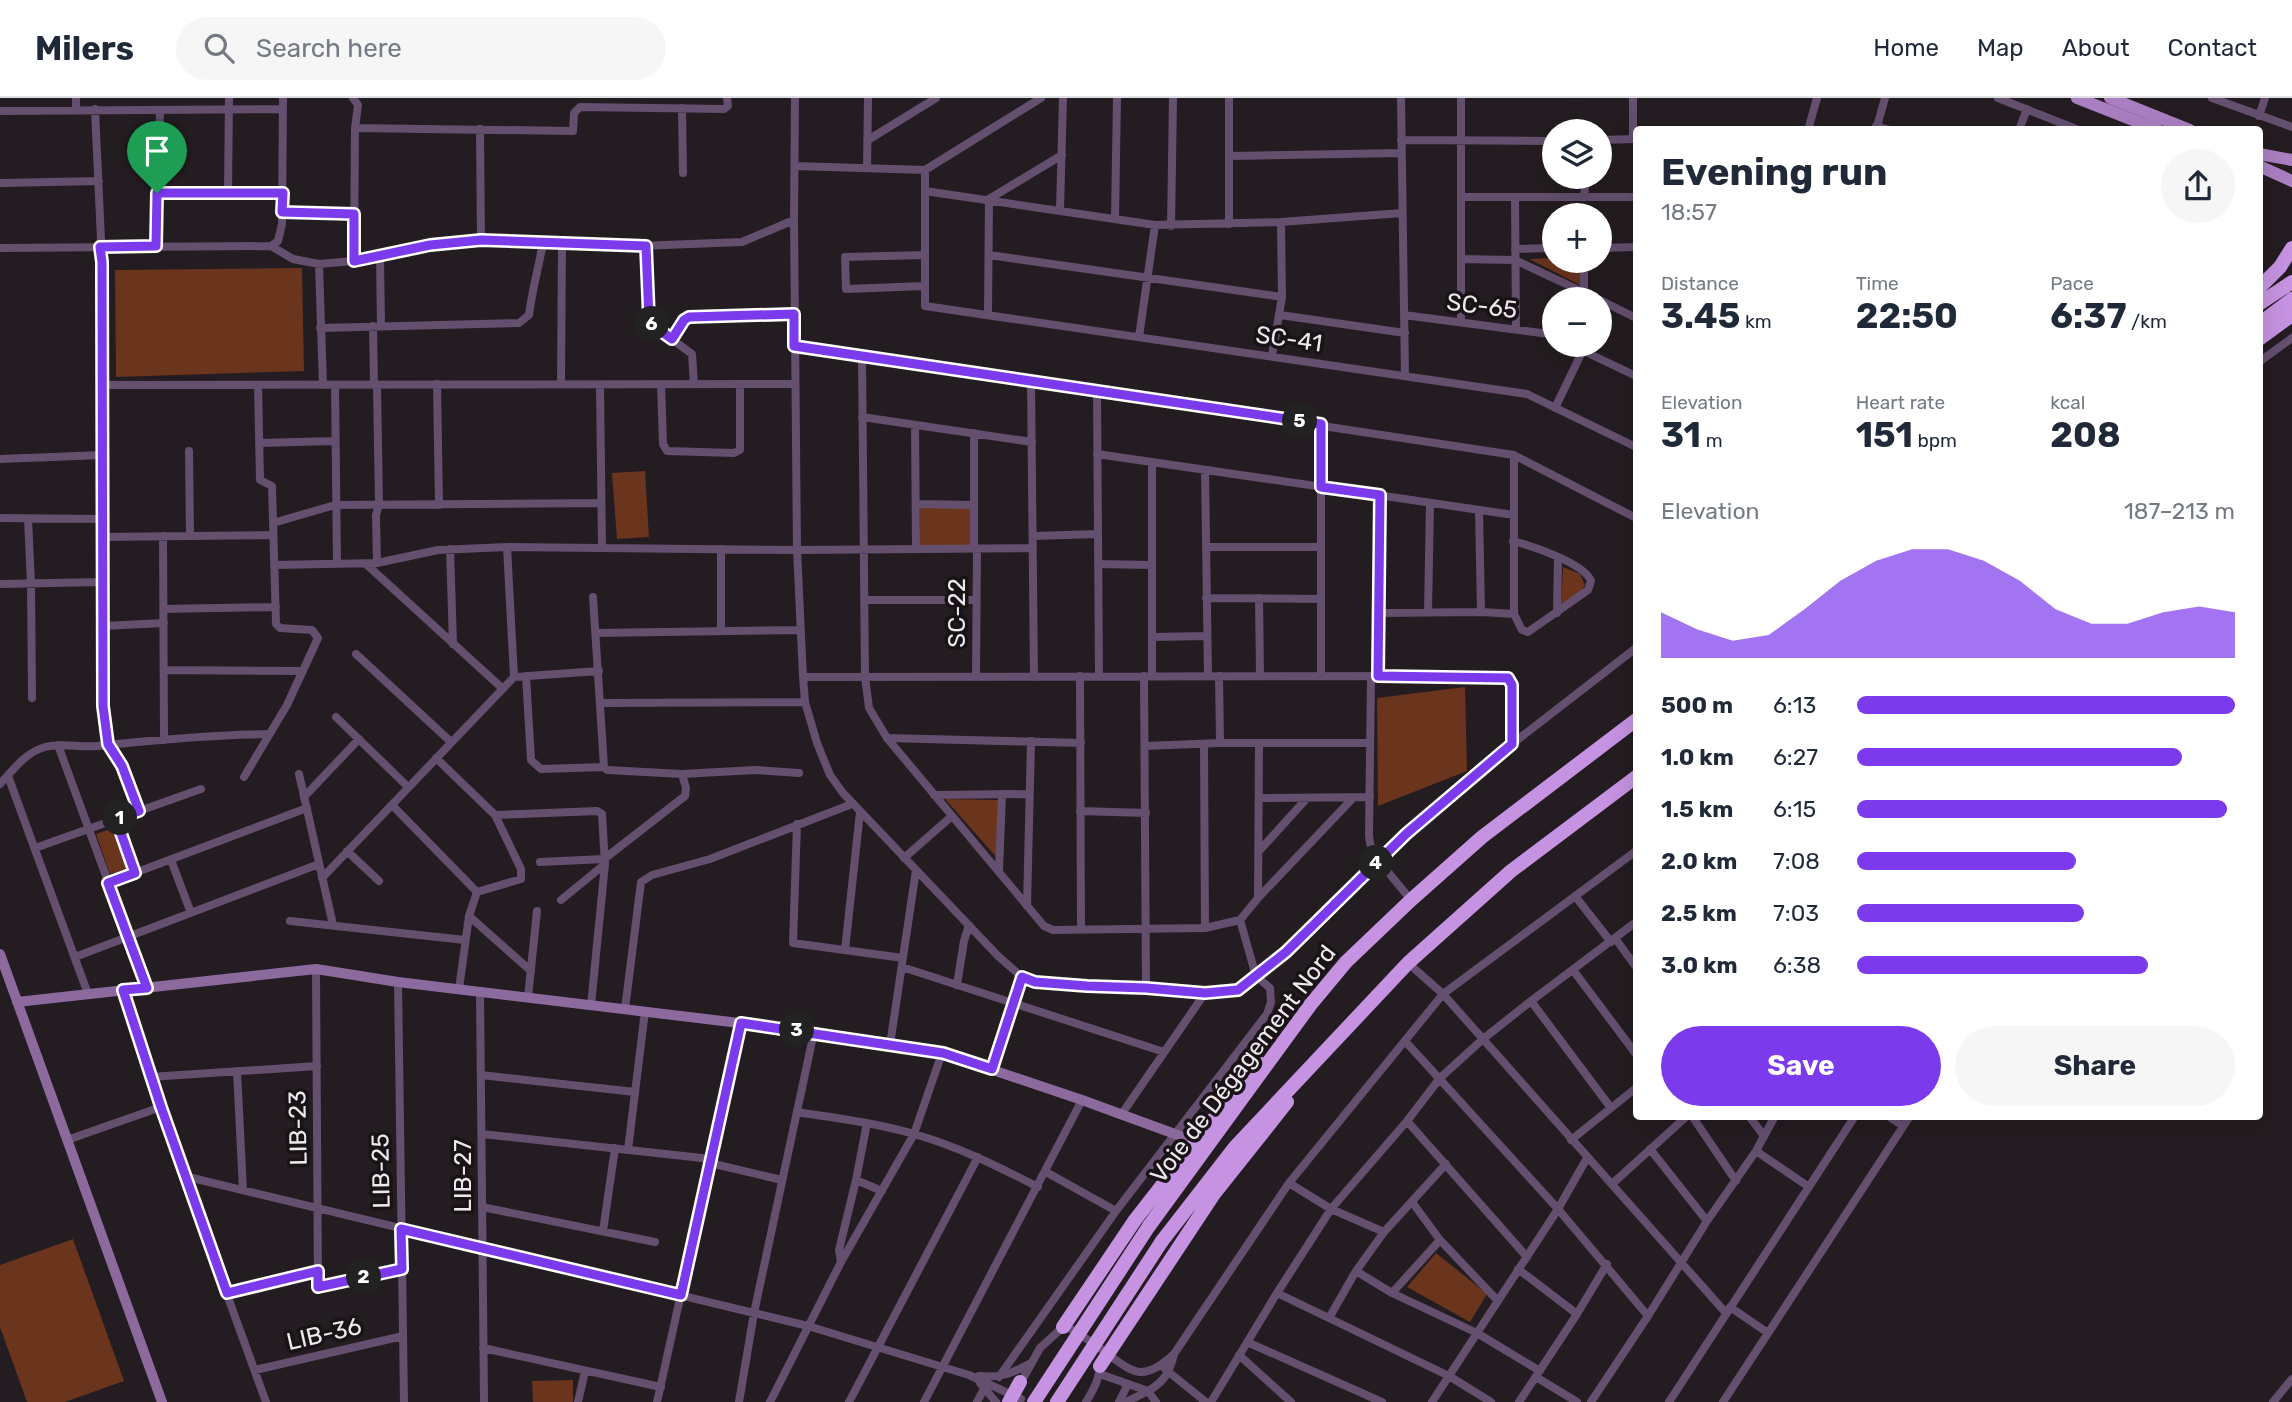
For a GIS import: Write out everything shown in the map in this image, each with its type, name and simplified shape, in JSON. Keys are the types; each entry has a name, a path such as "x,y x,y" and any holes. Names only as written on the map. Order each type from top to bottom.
{"highway":[{"path":"2263,284 2280,267 2292,248"},
{"path":"2263,301 2292,282"},
{"path":"2263,321 2292,299"},
{"path":"2263,336 2292,315"},
{"name":"Voie de Dégagement Nord","path":"1021,1397 1311,1004 1346,962 1482,837 1633,722"},
{"name":"Voie de Dégagement Nord","path":"1057,1402 1162,1241 1234,1147 1408,963 1511,871 1633,779"},
{"path":"1063,1327 1135,1220 1194,1141 1281,1034 1311,1004"},
{"path":"1102,1360 1214,1194 1279,1113 1313,1065"}],"main road":[{"path":"2077,98 2148,126"},
{"path":"2110,98 2180,126"},
{"path":"2263,155 2292,160"},
{"path":"2263,168 2292,181"}],"street":[{"path":"76,98 76,110"},
{"path":"228,193 229,98"},
{"path":"271,246 278,241 281,234 283,98"},
{"path":"353,98 358,105 355,128 354,261"},
{"path":"678,98 683,173"},
{"path":"355,128 573,131 574,113 580,107 724,109 728,106 727,98"},
{"path":"795,98 794,384 797,550 805,702 830,775 852,804 998,956 1022,977 1030,981 1055,984 1205,993 1238,990 1286,952 1406,834 1512,744 1633,650"},
{"path":"867,168 868,98"},
{"path":"868,140 936,98"},
{"path":"796,166 925,170 1041,98"},
{"path":"1060,210 1063,98"},
{"path":"1115,219 1118,98"},
{"path":"1171,226 1172,98"},
{"path":"1229,98 1229,224"},
{"path":"1401,98 1405,376"},
{"path":"1461,98 1461,322"},
{"path":"1633,98 1634,126"},
{"path":"1877,126 1885,98"},
{"path":"1998,98 2069,126"},
{"path":"2212,98 2292,127"},
{"path":"2259,116 2265,98"},
{"path":"1809,126 1815,99"},
{"path":"95,109 102,262 103,706 108,744 122,766 139,811"},
{"path":"2021,126 2027,109"},
{"path":"156,246 160,110"},
{"path":"0,111 283,110"},
{"path":"480,129 481,240"},
{"path":"1612,140 1633,139"},
{"path":"1401,141 1542,141"},
{"path":"1229,156 1400,153"},
{"path":"989,199 1062,155"},
{"path":"925,170 925,191 925,255 925,286 846,289 845,257 925,255"},
{"path":"0,183 99,181"},
{"path":"1584,197 1585,189"},
{"path":"925,191 1171,226 1402,214"},
{"path":"157,193 283,193"},
{"path":"1461,197 1633,197"},
{"path":"1515,197 1516,330"},
{"path":"988,315 989,199"},
{"path":"282,212 354,214"},
{"path":"0,248 271,246 293,259 319,264 354,261 430,245 481,240 646,246 742,242 794,220"},
{"path":"1272,356 1282,297 1281,222"},
{"path":"1139,337 1154,225"},
{"path":"320,328 519,323 529,315 531,291 538,273 542,243"},
{"path":"561,384 562,243"},
{"path":"646,246 649,319 651,324 694,358 694,384"},
{"path":"1612,248 1633,247"},
{"path":"1515,249 1542,248"},
{"path":"989,255 1282,297"},
{"path":"377,563 376,515 379,505 376,385 380,256"},
{"path":"1461,259 1515,260 1573,287"},
{"path":"319,264 323,385"},
{"name":"SC-41","path":"925,286 925,306 1527,394 1633,446"},
{"path":"1612,306 1633,317"},
{"path":"672,339 684,320 689,317 794,314"},
{"path":"1280,315 1405,333"},
{"name":"SC-65","path":"1404,315 1542,334"},
{"path":"2263,359 2292,338"},
{"path":"794,346 1514,454 1633,516"},
{"path":"862,356 865,677 869,708 887,738 1048,929 1205,928 1240,920 1353,798"},
{"path":"1555,408 1580,357"},
{"path":"1597,357 1633,375"},
{"path":"1031,381 1034,677"},
{"path":"437,384 439,505"},
{"path":"661,384 663,444 667,451 734,453 740,450 740,384"},
{"path":"103,386 794,384"},
{"path":"244,777 287,705 317,638 312,630 277,626 272,486 260,480 258,385"},
{"path":"335,385 337,563"},
{"path":"600,385 602,548"},
{"path":"1097,391 1099,676"},
{"path":"862,417 1032,442"},
{"path":"1321,424 1321,676"},
{"path":"915,425 916,549"},
{"name":"SC-22","path":"974,433 976,677"},
{"path":"260,443 334,440"},
{"path":"189,451 190,536"},
{"path":"1097,454 1514,515"},
{"path":"1513,541 1558,558 1586,573 1591,581 1588,590 1528,632 1522,630 1514,614 1513,541 1514,454"},
{"path":"0,458 103,455"},
{"path":"1146,988 1145,746 1152,637 1152,462"},
{"path":"1205,470 1208,676"},
{"path":"1380,495 1369,836 1371,848 1379,860 1412,900"},
{"path":"273,523 335,505 601,503"},
{"path":"1428,613 1430,503"},
{"path":"916,504 974,505"},
{"path":"1479,510 1481,612"},
{"path":"0,518 103,519"},
{"path":"28,519 32,583 32,698"},
{"path":"103,537 273,534"},
{"path":"1033,536 1098,534"},
{"path":"163,536 164,740"},
{"path":"274,565 366,564 429,551 507,547 797,550 1033,548"},
{"path":"507,547 513,677"},
{"path":"1206,547 1321,547"},
{"path":"450,549 453,644"},
{"path":"721,549 722,631"},
{"path":"1557,614 1558,558"},
{"path":"366,564 502,688"},
{"path":"1098,564 1152,565"},
{"path":"0,584 103,582"},
{"path":"593,597 604,767"},
{"path":"1206,598 1321,599"},
{"path":"1259,598 1259,676"},
{"path":"864,600 976,600"},
{"path":"164,609 276,607"},
{"path":"1378,613 1514,614"},
{"path":"103,626 164,624"},
{"path":"596,633 800,631"},
{"path":"1152,637 1207,636"},
{"path":"356,654 452,742"},
{"path":"164,670 303,671"},
{"path":"322,878 513,677 599,671"},
{"path":"526,676 531,760 541,769 604,767 607,770 682,774 755,771 799,773"},
{"path":"1080,676 1082,929"},
{"path":"1219,676 1220,743"},
{"path":"803,677 1508,678 1512,685 1512,744"},
{"path":"601,703 805,702"},
{"path":"336,717 408,787"},
{"path":"0,784 33,752 58,745 108,744 223,734 269,734"},
{"path":"887,738 1081,743"},
{"path":"304,797 359,739"},
{"path":"1027,906 1031,741"},
{"path":"1145,746 1370,743"},
{"path":"1205,744 1205,928"},
{"path":"1258,898 1259,744"},
{"path":"58,745 147,988"},
{"path":"436,758 495,815 521,869 521,879 477,892"},
{"path":"561,900 604,861 685,796 682,774"},
{"path":"299,775 333,925"},
{"path":"8,776 88,994"},
{"path":"35,848 201,789"},
{"path":"999,871 1002,794"},
{"path":"934,795 1029,794"},
{"path":"1259,798 1370,797"},
{"path":"1260,850 1307,798"},
{"path":"625,1009 640,882 652,875 710,859 852,804"},
{"path":"392,805 477,892"},
{"path":"108,883 307,808"},
{"path":"1080,811 1146,813"},
{"path":"495,815 599,812 603,816 604,861 591,1005"},
{"path":"845,950 860,812"},
{"path":"904,858 952,816"},
{"path":"116,819 135,873"},
{"path":"797,824 793,943 903,958"},
{"path":"347,852 379,881"},
{"path":"1102,1360 1135,1372 1146,1373 1160,1368 1174,1354 1289,1183 1443,994 1633,852"},
{"path":"170,860 191,913"},
{"path":"540,862 604,861"},
{"path":"75,957 319,864"},
{"path":"890,1045 916,870"},
{"path":"459,989 469,916 477,892"},
{"path":"1575,897 1633,963"},
{"path":"528,997 537,911"},
{"path":"469,916 531,971"},
{"path":"999,1377 1116,1211 1267,1014 1271,1002 1270,988 1256,976 1240,920"},
{"path":"290,921 465,940"},
{"path":"1160,1368 1169,1371 1209,1402 1331,1209 1407,1121 1440,1078 1483,1039 1633,924"},
{"path":"957,985 969,925"},
{"path":"0,954 162,1402"},
{"path":"1408,963 1443,994 1682,1263 1728,1310 1768,1333"},
{"path":"902,967 1164,1052"},
{"path":"17,1002 316,968 398,982 814,1032 943,1053 1194,1141"},
{"name":"LIB-23","path":"316,968 318,1287 402,1269"},
{"path":"1573,970 1633,1047"},
{"path":"992,1069 1022,977"},
{"name":"LIB-25","path":"398,982 404,1402"},
{"path":"123,990 184,1176 266,1402"},
{"name":"LIB-27","path":"480,992 484,1402"},
{"path":"1121,1115 1205,993"},
{"path":"1531,1001 1611,1108"},
{"path":"628,1150 645,1011"},
{"path":"657,1402 741,1023"},
{"path":"739,1402 754,1313 814,1032"},
{"path":"1405,1041 1607,1264 1648,1316"},
{"path":"770,1402 841,1262 914,1134 943,1053"},
{"path":"150,1077 317,1066"},
{"path":"237,1071 243,1190"},
{"path":"481,1075 635,1092"},
{"path":"1571,1140 1633,1090"},
{"path":"924,1402 1082,1100"},
{"path":"67,1140 161,1107"},
{"path":"797,1112 867,1123 914,1134 978,1157 1038,1187"},
{"path":"1612,1184 1684,1120"},
{"path":"1689,1120 1737,1181"},
{"path":"1752,1120 1764,1136"},
{"path":"1591,1402 1707,1221 1737,1181 1773,1120"},
{"path":"1669,1402 1852,1120"},
{"path":"1894,1120 1903,1126"},
{"path":"1723,1402 1907,1120"},
{"path":"1407,1121 1527,1257"},
{"path":"841,1262 839,1250 867,1123"},
{"path":"482,1134 710,1161 782,1180"},
{"path":"603,1231 615,1149"},
{"path":"1650,1149 1707,1221"},
{"path":"1756,1151 1809,1187"},
{"path":"849,1402 978,1157"},
{"path":"1432,1402 1558,1209 1587,1158"},
{"path":"1329,1318 1356,1271 1384,1232 1446,1164"},
{"path":"1046,1172 1116,1211"},
{"path":"184,1176 808,1326 969,1375 1021,1397 1029,1364 1040,1348 1063,1327 1074,1330 1128,1384 1148,1391 1156,1402"},
{"path":"856,1180 882,1191"},
{"path":"1289,1183 1331,1209 1384,1232"},
{"path":"1412,1202 1440,1240 1498,1301"},
{"path":"482,1207 654,1242"},
{"path":"1392,1293 1440,1240"},
{"path":"1520,1402 1607,1264"},
{"path":"1518,1269 1577,1314"},
{"path":"227,1293 318,1271"},
{"path":"1356,1271 1392,1293 1477,1334 1577,1402"},
{"path":"1277,1293 1449,1376 1491,1402"},
{"name":"LIB-36","path":"254,1370 403,1336"},
{"path":"1247,1342 1382,1402"},
{"path":"483,1348 661,1387"},
{"path":"1126,1402 1158,1386 1169,1371 1174,1354"},
{"path":"1239,1355 1291,1402"},
{"path":"1086,1402 1102,1360"},
{"path":"969,1375 1010,1375 1029,1364"},
{"path":"578,1402 585,1371"},
{"path":"969,1375 985,1387 996,1402"},
{"path":"2273,1402 2292,1379"},
{"path":"1119,1402 1128,1384"},
{"path":"976,1402 985,1387"}],"shaded area":[{"path":"1542,258 1542,266 1529,259"},
{"path":"302,268 304,371 116,377 115,270"},
{"path":"1556,273 1585,273 1584,287"},
{"path":"645,471 649,537 617,539 612,473"},
{"path":"920,503 971,505 970,547 920,546"},
{"path":"1563,567 1580,574 1585,585 1563,604 1561,603"},
{"path":"1465,687 1467,771 1378,806 1377,698"},
{"path":"945,799 998,800 998,859"},
{"path":"113,828 127,869 110,874 96,834"},
{"path":"73,1239 124,1381 65,1402 27,1402 0,1327 0,1265"},
{"path":"1436,1253 1487,1294 1470,1322 1407,1287"},
{"path":"573,1380 573,1402 533,1402 532,1381"}],"route":[{"path":"157,193 283,193 282,212 354,214 354,261 430,245 481,240 646,246 649,319 651,324 672,339 684,320 689,317 794,314 794,346 1321,424 1321,487 1380,495 1378,676 1508,678 1512,685 1512,744 1406,834 1286,952 1238,990 1205,993 1087,986 1035,982 1022,977 992,1069 943,1053 741,1023 681,1295 401,1229 402,1269 318,1287 318,1271 227,1293 184,1176 123,990 147,988 108,883 135,873 116,819 139,811 122,766 108,744 103,706 100,247 156,246 157,193"}]}
